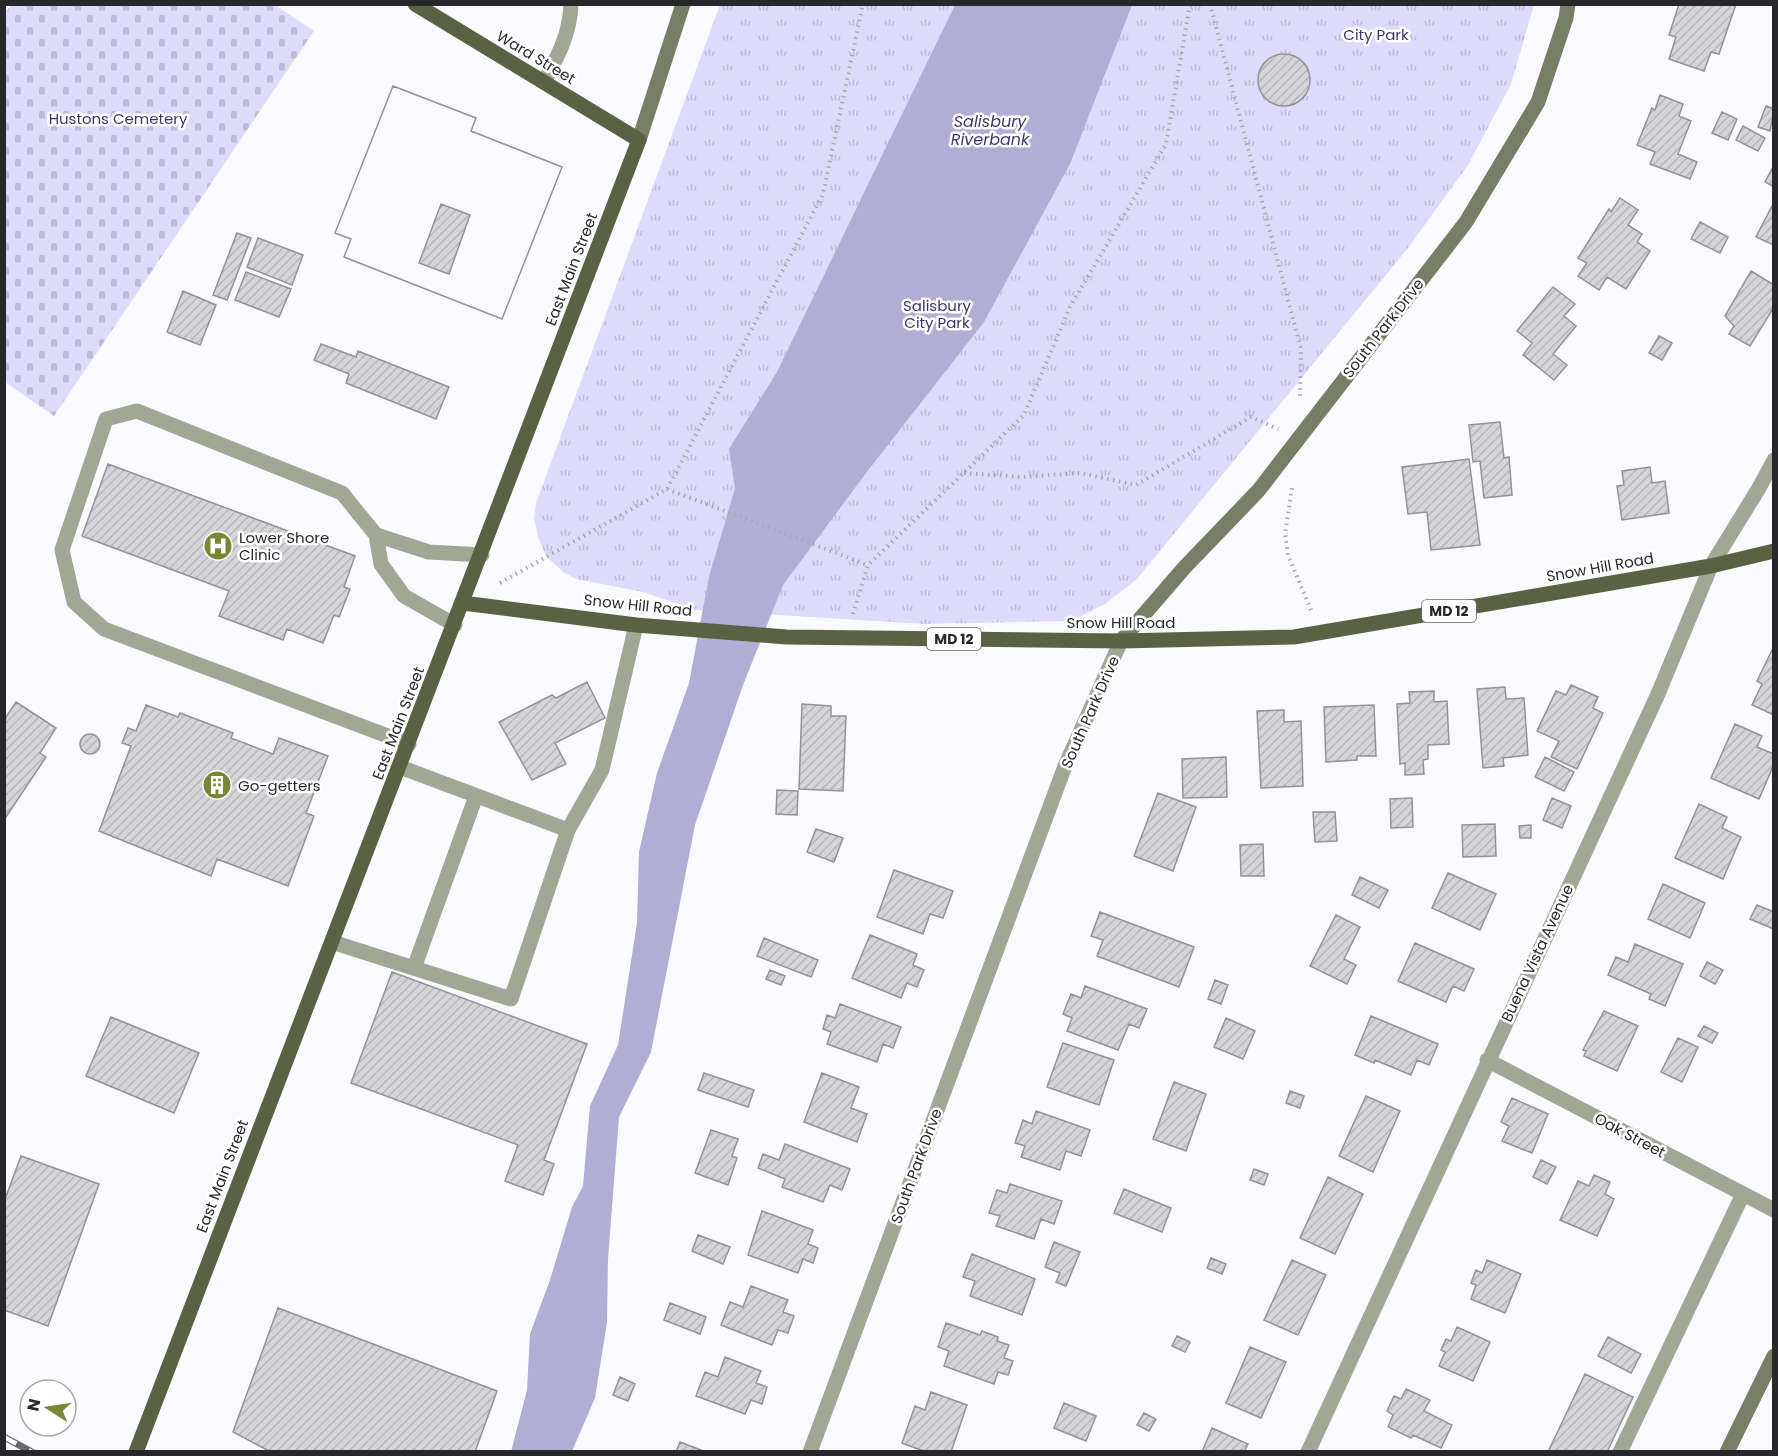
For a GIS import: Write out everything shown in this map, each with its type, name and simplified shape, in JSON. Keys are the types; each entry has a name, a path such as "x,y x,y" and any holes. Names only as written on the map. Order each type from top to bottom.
{"main road":[{"name":"Ward Street","path":"415,4 639,140"},
{"name":"East Main Street","path":"136,1452 482,555 639,140"},
{"name":"Snow Hill Road","path":"463,603 636,624 786,637 1121,641 1294,637 1711,566 1773,551"}],"street":[{"path":"544,82 563,46 570,23 571,4"},
{"name":"East Main Street","path":"639,140 683,4"},
{"name":"South Park Drive","path":"810,1452 1065,766 1121,641 1184,568 1258,491 1466,222 1538,102 1566,18 1568,4"},
{"path":"409,744 104,629 74,602 62,550 106,419 137,411 342,493 376,535 381,564 404,596 455,625"},
{"name":"Buena Vista Avenue","path":"1308,1452 1487,1060 1658,694 1711,566 1760,488 1773,460"},
{"path":"376,535 429,552 482,555"},
{"path":"332,942 511,999 568,830 602,770 636,624"},
{"path":"400,767 568,830"},
{"path":"414,968 476,796"},
{"name":"Oak Street","path":"1487,1060 1773,1210"},
{"path":"1620,1452 1743,1194"},
{"path":"1727,1452 1773,1356"}],"path":[{"path":"463,603 667,489 823,194 863,4"},
{"path":"846,638 868,565 1024,415 1070,307 1166,144 1190,4"},
{"path":"964,473 1022,477 1080,473 1136,485 1251,417 1299,437 1301,349 1210,4"},
{"path":"1293,479 1285,534 1288,555 1311,610 1340,629"},
{"path":"667,489 868,565"}],"green space":[{"name":"Hustons Cemetery","path":"11,5 275,5 314,31 54,416 5,382 4,14"},
{"name":"Salisbury City Park","path":"720,5 1534,5 1511,84 1468,165 1408,248 1137,579 1105,604 1071,621 924,624 696,610 643,592 576,579 563,572 546,556 538,537 534,518 536,503"}],"water":[{"name":"Salisbury Riverbank","path":"955,5 1132,5 1070,164 984,322 866,473 783,585 743,685 695,825 651,1052 619,1117 608,1259 607,1322 595,1398 572,1451 511,1452 527,1390 530,1334 550,1280 572,1207 583,1186 590,1106 618,1045 637,923 639,852 657,773 689,683 709,577 735,488 729,449 777,372"}],"building":[{"path":"1679,4 1736,4 1719,54 1711,52 1704,71 1669,59 1676,37 1669,35"},
{"path":"1279,54 1289,54 1303,61 1310,80 1303,99 1289,106 1279,106 1269,102 1262,95 1258,85 1258,75 1262,65 1269,58"},
{"path":"393,86 476,118 471,131 562,167 502,319 344,257 351,239 335,233","holes":["441,204 470,215 449,274 419,263"]},
{"path":"393,86 476,118 471,131 562,167 502,319 344,257 351,239 335,233"},
{"path":"1660,95 1683,104 1679,116 1691,121 1678,154 1697,162 1690,179 1650,164 1655,152 1637,145 1652,108 1655,110"},
{"path":"1766,106 1774,109 1770,131 1758,127"},
{"path":"1722,112 1737,119 1728,140 1712,133"},
{"path":"1743,126 1765,138 1758,151 1736,140"},
{"path":"1774,165 1774,187 1765,182"},
{"path":"1620,198 1638,210 1628,225 1642,234 1637,242 1650,251 1626,289 1607,277 1599,290 1578,276 1587,263 1578,258 1609,209 1611,212"},
{"path":"1774,202 1774,245 1756,237"},
{"path":"1700,222 1728,237 1720,253 1691,239"},
{"path":"237,233 251,238 227,300 213,295"},
{"path":"258,238 303,255 292,285 247,267"},
{"path":"1751,271 1774,285 1774,307 1750,346 1729,334 1734,326 1725,316"},
{"path":"246,272 291,289 279,317 235,300"},
{"path":"1553,287 1575,304 1564,316 1576,326 1553,354 1567,365 1554,380 1523,355 1532,343 1517,331"},
{"path":"183,291 216,305 200,345 167,332"},
{"path":"1659,336 1672,343 1662,360 1649,353"},
{"path":"321,344 356,357 358,351 449,387 436,419 346,383 349,374 314,360"},
{"path":"1500,422 1504,458 1509,457 1512,495 1484,498 1480,461 1473,462 1469,425"},
{"path":"1469,459 1480,545 1431,550 1427,512 1408,514 1402,467"},
{"name":"Lower Shore Clinic","path":"108,464 355,556 344,587 350,589 339,617 334,615 323,643 287,629 283,640 219,616 229,591 82,536"},
{"path":"1650,467 1652,483 1665,481 1669,513 1622,520 1617,486 1624,485 1622,471"},
{"path":"1774,646 1774,715 1752,705 1762,684 1757,681"},
{"path":"587,682 605,718 555,743 566,764 532,780 499,722 552,695 556,698"},
{"path":"1571,685 1598,697 1593,708 1603,713 1577,769 1551,757 1559,741 1537,731 1556,691 1566,695"},
{"path":"1505,687 1506,699 1524,698 1528,755 1503,758 1504,766 1483,768 1477,689"},
{"path":"1434,691 1434,702 1447,701 1449,744 1428,745 1428,759 1423,760 1424,774 1405,775 1405,763 1400,764 1397,704 1410,703 1409,692"},
{"path":"16,702 56,728 40,753 46,757 4,820 4,720"},
{"path":"802,704 831,706 831,716 846,716 843,791 799,789"},
{"name":"Go-getters","path":"146,705 178,717 180,713 233,733 231,738 273,754 279,738 328,756 306,813 314,816 288,886 217,859 211,876 99,831 131,746 122,743 128,728 136,731"},
{"path":"1374,705 1376,756 1357,756 1357,760 1326,762 1324,707"},
{"path":"1284,710 1284,722 1301,721 1303,786 1261,788 1257,711"},
{"path":"1735,724 1762,736 1757,747 1774,754 1774,764 1759,799 1711,778"},
{"path":"86,734 94,734 100,740 100,748 94,754 86,754 80,748 80,740"},
{"path":"1226,757 1227,797 1183,798 1182,759"},
{"path":"1545,757 1574,772 1564,791 1535,777"},
{"path":"777,790 798,791 797,815 776,814"},
{"path":"1158,793 1196,807 1173,871 1134,856"},
{"path":"1412,798 1413,827 1391,828 1390,799"},
{"path":"1552,798 1571,806 1562,828 1543,820"},
{"path":"1699,804 1727,817 1722,828 1741,837 1723,879 1675,858"},
{"path":"1313,812 1335,812 1337,841 1315,842"},
{"path":"1495,824 1496,856 1463,857 1462,825"},
{"path":"1531,825 1531,838 1520,838 1519,826"},
{"path":"816,829 843,838 834,862 807,852"},
{"path":"1263,844 1264,876 1241,876 1240,845"},
{"path":"894,870 953,891 943,918 930,914 923,934 877,917"},
{"path":"1448,873 1496,894 1480,930 1432,908"},
{"path":"1360,877 1388,890 1379,908 1352,895"},
{"path":"1663,884 1705,903 1690,938 1648,919"},
{"path":"1757,905 1774,912 1774,929 1750,919"},
{"path":"1100,912 1194,947 1179,987 1097,956 1103,940 1091,936"},
{"path":"1336,915 1360,927 1344,959 1356,965 1347,984 1310,966"},
{"path":"870,935 917,954 913,965 924,970 917,987 907,983 901,998 852,978"},
{"path":"764,938 818,960 811,977 757,956"},
{"path":"1415,943 1474,969 1464,991 1453,986 1446,1002 1398,981"},
{"path":"1635,944 1683,964 1665,1006 1649,999 1651,994 1608,975 1616,957 1628,962"},
{"path":"1707,962 1723,970 1715,984 1700,976"},
{"path":"770,970 785,976 781,985 766,979"},
{"path":"392,972 587,1044 544,1160 554,1164 543,1195 505,1181 518,1145 351,1083"},
{"path":"1215,980 1228,985 1221,1004 1208,999"},
{"path":"1085,986 1147,1009 1139,1028 1129,1024 1118,1050 1067,1031 1072,1018 1063,1014 1071,994 1081,998"},
{"path":"840,1004 901,1027 893,1048 883,1044 877,1062 827,1044 831,1032 823,1029 827,1015 835,1018"},
{"path":"1604,1011 1638,1026 1617,1071 1584,1056 1586,1051 1583,1050"},
{"path":"1371,1016 1438,1044 1429,1065 1417,1060 1411,1075 1375,1060 1374,1063 1355,1055"},
{"path":"111,1017 199,1053 174,1113 86,1076"},
{"path":"1226,1018 1255,1031 1243,1059 1214,1047"},
{"path":"1704,1026 1718,1033 1712,1043 1698,1036"},
{"path":"1678,1038 1698,1047 1682,1082 1661,1072"},
{"path":"1063,1043 1114,1060 1099,1105 1047,1087"},
{"path":"704,1073 754,1090 748,1107 698,1090"},
{"path":"822,1073 859,1087 851,1108 867,1114 857,1142 804,1122"},
{"path":"1174,1082 1206,1094 1186,1151 1153,1139"},
{"path":"1290,1091 1304,1096 1300,1108 1286,1103"},
{"path":"1366,1096 1400,1111 1373,1172 1339,1156"},
{"path":"1512,1098 1548,1114 1532,1153 1502,1141 1509,1126 1501,1122"},
{"path":"1036,1111 1090,1130 1081,1156 1066,1151 1060,1170 1021,1157 1025,1146 1015,1143 1023,1120 1032,1124"},
{"path":"711,1130 738,1139 732,1156 737,1158 728,1185 695,1173"},
{"path":"785,1144 850,1169 842,1190 830,1185 823,1202 782,1187 785,1179 758,1168 763,1154 779,1160"},
{"path":"21,1156 99,1184 48,1326 4,1310 4,1202"},
{"path":"1541,1160 1556,1167 1547,1184 1533,1177"},
{"path":"1254,1169 1268,1174 1264,1185 1250,1180"},
{"path":"1594,1175 1610,1182 1605,1194 1614,1199 1597,1236 1560,1220 1578,1181 1589,1186"},
{"path":"1328,1177 1363,1194 1335,1254 1300,1238"},
{"path":"1010,1184 1062,1201 1054,1224 1041,1219 1034,1239 996,1226 1000,1216 989,1213 997,1190 1007,1193"},
{"path":"1124,1189 1171,1208 1162,1232 1114,1213"},
{"path":"762,1211 813,1230 808,1244 818,1248 813,1263 803,1259 798,1273 748,1255"},
{"path":"698,1235 730,1247 723,1264 692,1251"},
{"path":"1054,1242 1080,1252 1066,1286 1056,1282 1060,1273 1045,1267"},
{"path":"972,1254 1035,1279 1022,1315 970,1296 975,1281 963,1277"},
{"path":"1211,1258 1226,1264 1222,1274 1207,1268"},
{"path":"1292,1260 1326,1275 1298,1335 1264,1320"},
{"path":"1487,1260 1521,1274 1505,1313 1471,1299 1476,1285 1471,1283 1476,1270 1482,1273"},
{"path":"751,1286 788,1300 783,1312 794,1316 788,1333 778,1330 772,1345 721,1325 730,1302 743,1307"},
{"path":"670,1303 706,1317 700,1334 664,1320"},
{"path":"278,1308 497,1391 475,1452 271,1452 233,1432"},
{"path":"946,1323 980,1335 982,1331 998,1337 997,1341 1009,1345 1004,1358 1013,1361 1008,1375 998,1372 994,1384 944,1366 949,1351 938,1347"},
{"path":"1457,1327 1490,1342 1473,1381 1439,1366 1445,1352 1441,1350 1446,1339 1451,1341"},
{"path":"1177,1336 1190,1342 1185,1352 1172,1346"},
{"path":"1608,1337 1641,1354 1631,1373 1598,1356"},
{"path":"1250,1347 1286,1362 1261,1418 1226,1403"},
{"path":"725,1357 761,1371 756,1383 767,1387 762,1404 751,1400 745,1414 696,1396 705,1372 718,1377"},
{"path":"1585,1374 1633,1397 1607,1452 1548,1452"},
{"path":"620,1377 635,1384 628,1401 613,1395"},
{"path":"1406,1389 1430,1400 1424,1411 1452,1425 1441,1448 1388,1427 1393,1415 1387,1411 1394,1396 1401,1399"},
{"path":"931,1392 967,1405 951,1452 926,1452 902,1443 915,1406 925,1410"},
{"path":"1064,1403 1096,1416 1086,1441 1054,1428"},
{"path":"1144,1413 1156,1419 1149,1431 1137,1425"},
{"path":"1212,1428 1248,1444 1244,1452 1202,1452"},
{"path":"680,1442 706,1452 676,1452"}],"railway":[{"path":"4,1437 32,1452"}],"place":[{"name":"Lower Shore Clinic","path":"218,546"},
{"name":"Go-getters","path":"217,785"}],"park label":[{"name":"City Park","path":"1376,34"}]}
